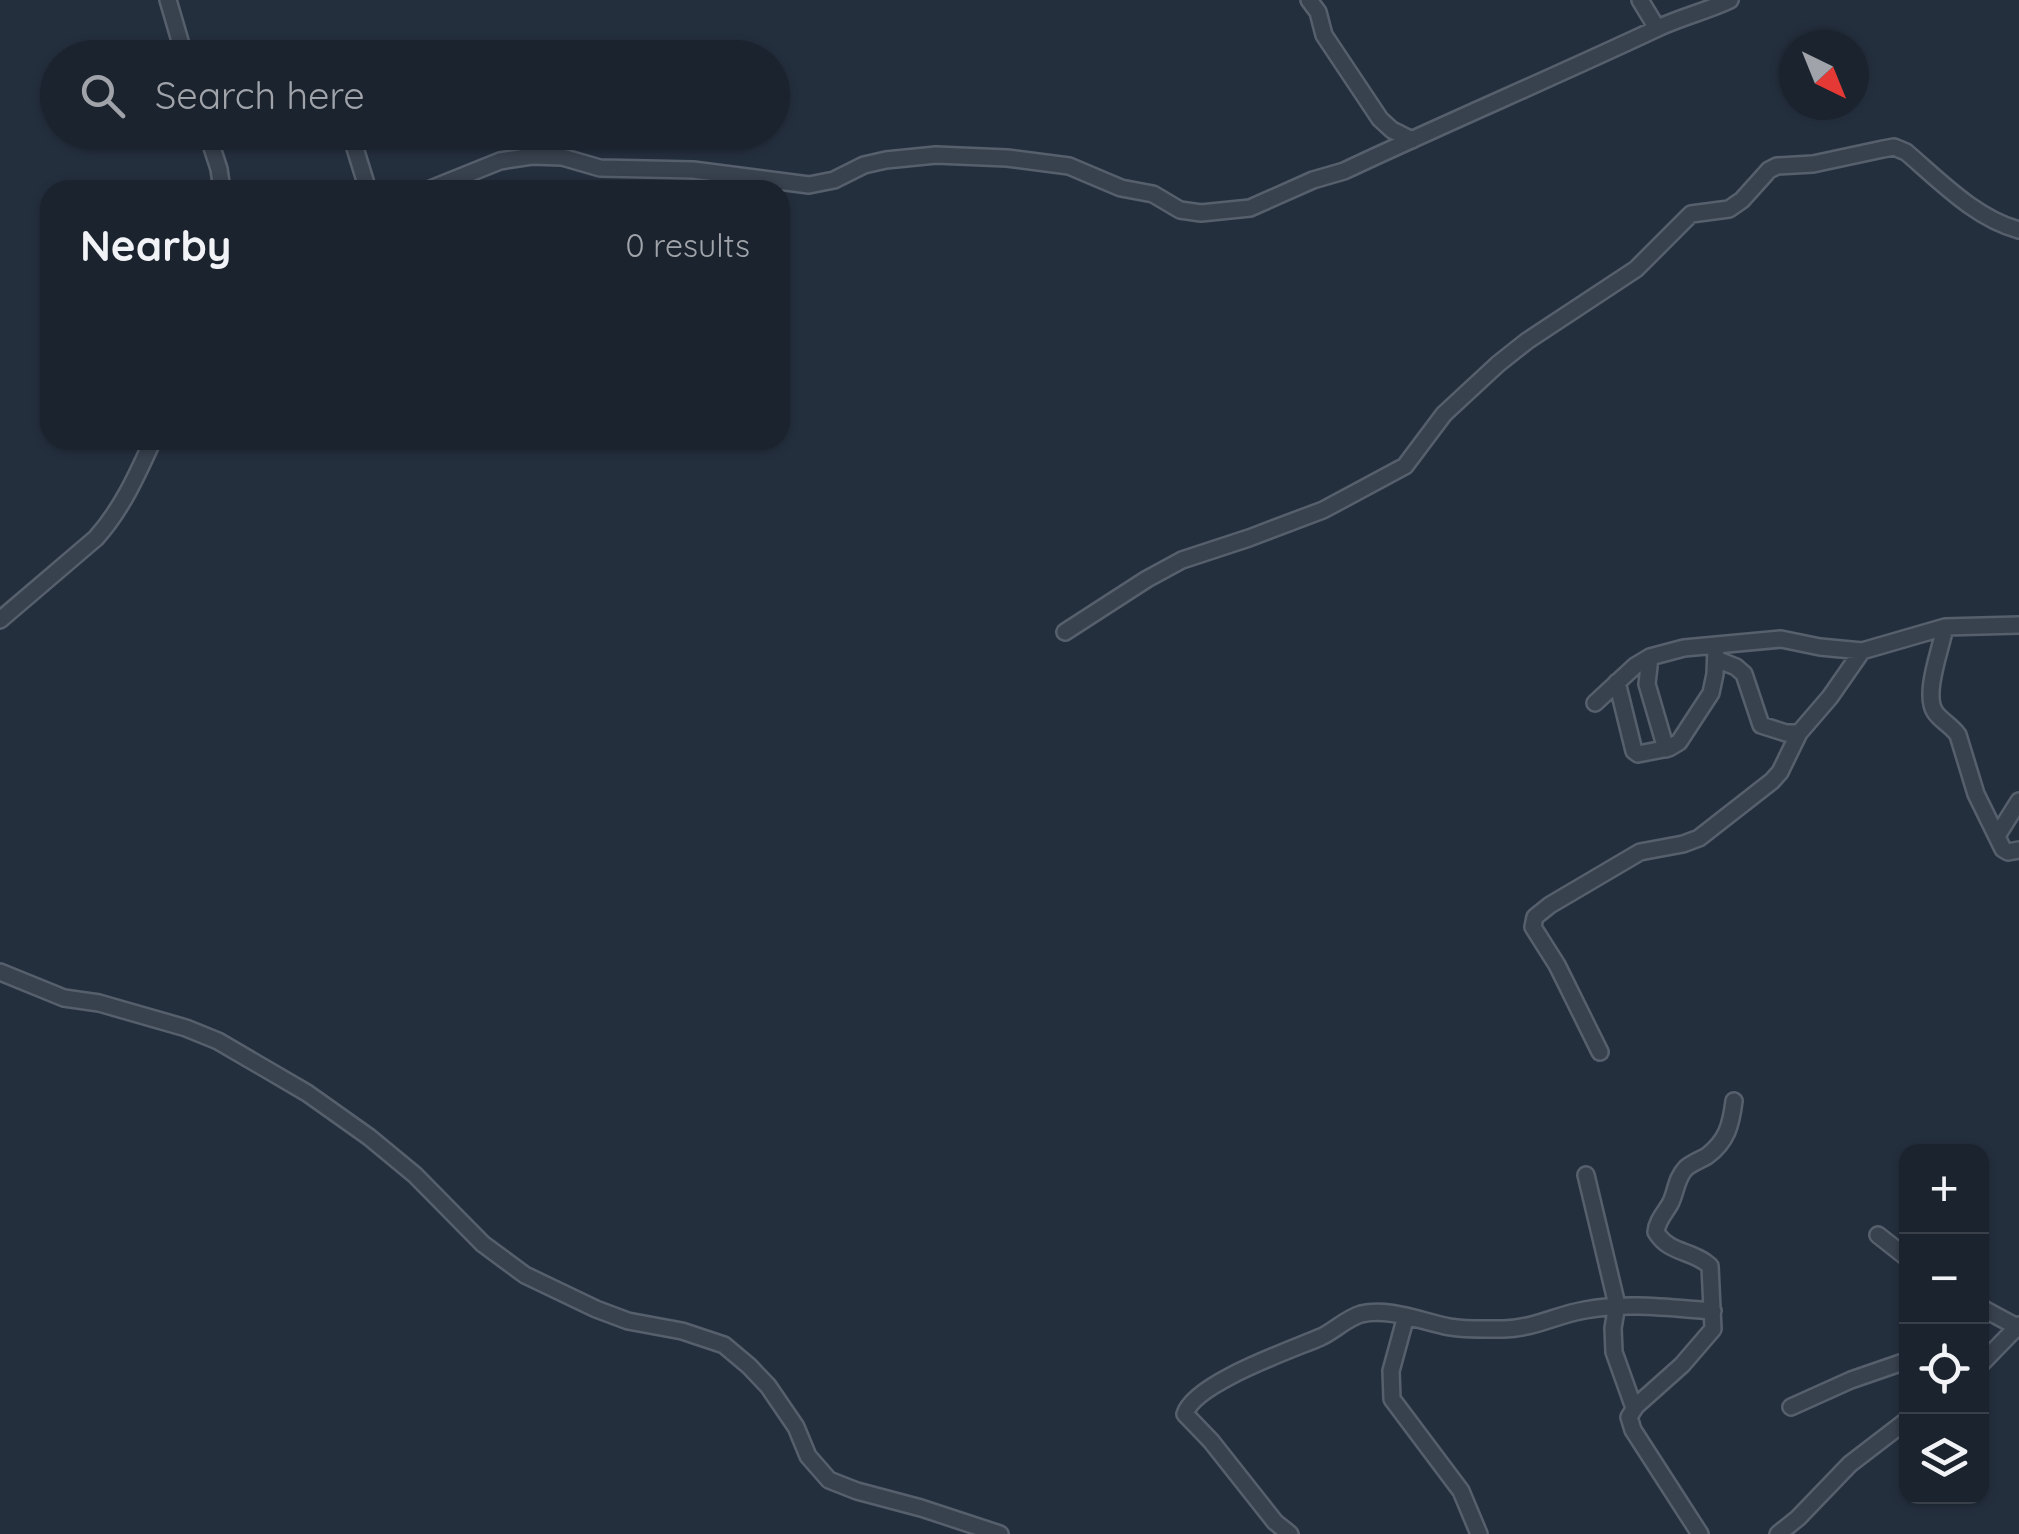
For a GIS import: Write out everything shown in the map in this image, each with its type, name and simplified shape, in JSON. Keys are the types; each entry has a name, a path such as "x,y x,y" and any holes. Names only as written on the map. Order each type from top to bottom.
{"street":[{"path":"168,0 180,40"},
{"path":"1308,0 1318,12 1324,36 1380,119 1412,140"},
{"path":"1640,0 1657,28"},
{"path":"790,183 809,185 886,160 936,154 1069,166 1121,188 1153,194 1180,210 1202,213 1250,208 1344,171 1657,28 1730,0"},
{"path":"1065,632 1182,560 1323,510 1405,466 1444,414 1515,350 1636,269 1691,214 1728,210 1777,166 1813,164 1868,150 1894,148 1906,152 1980,212 2019,230"},
{"path":"213,150 221,180"},
{"path":"356,150 365,180"},
{"path":"453,180 500,161 532,156 562,157 600,168 693,170 770,180"},
{"path":"0,620 96,538 130,489 148,450"},
{"path":"1595,703 1635,666 1650,657 1684,648 1716,652 1781,639 1862,651 1946,627 2019,625"},
{"path":"1946,627 1930,691 1931,703 1958,735 1976,794 2002,849 2019,850"},
{"path":"1600,1052 1557,964 1533,927 1535,916 1640,852 1699,838 1772,782 1799,732 1830,698 1862,651"},
{"path":"1716,652 1744,674 1759,723 1768,729 1799,732"},
{"path":"1617,682 1634,752 1666,749 1679,742 1705,704 1714,684 1716,652"},
{"path":"1650,657 1647,684 1666,749"},
{"path":"1997,836 2019,801"},
{"path":"0,972 64,998 99,1002 218,1041 307,1093 380,1146 415,1175 483,1244 525,1275 628,1321 682,1331 724,1345 768,1386 796,1427 808,1456 829,1480 857,1492 1000,1534"},
{"path":"1700,1534 1633,1430 1630,1417 1634,1408 1682,1365 1712,1329 1710,1266 1700,1258 1666,1246 1656,1232 1656,1225 1671,1203 1682,1173 1710,1154 1726,1136 1734,1101"},
{"path":"1586,1175 1617,1305 1612,1328 1614,1352 1634,1408"},
{"path":"1878,1234 1899,1251"},
{"path":"1290,1534 1275,1522 1210,1441 1188,1420 1186,1409 1210,1388 1360,1314 1406,1316 1453,1328 1506,1329 1617,1305 1714,1311"},
{"path":"1989,1312 2018,1326 1989,1350"},
{"path":"1406,1316 1392,1370 1392,1399 1461,1490 1480,1534"},
{"path":"1790,1407 1899,1363"},
{"path":"1778,1534 1850,1464 1899,1426"}]}
